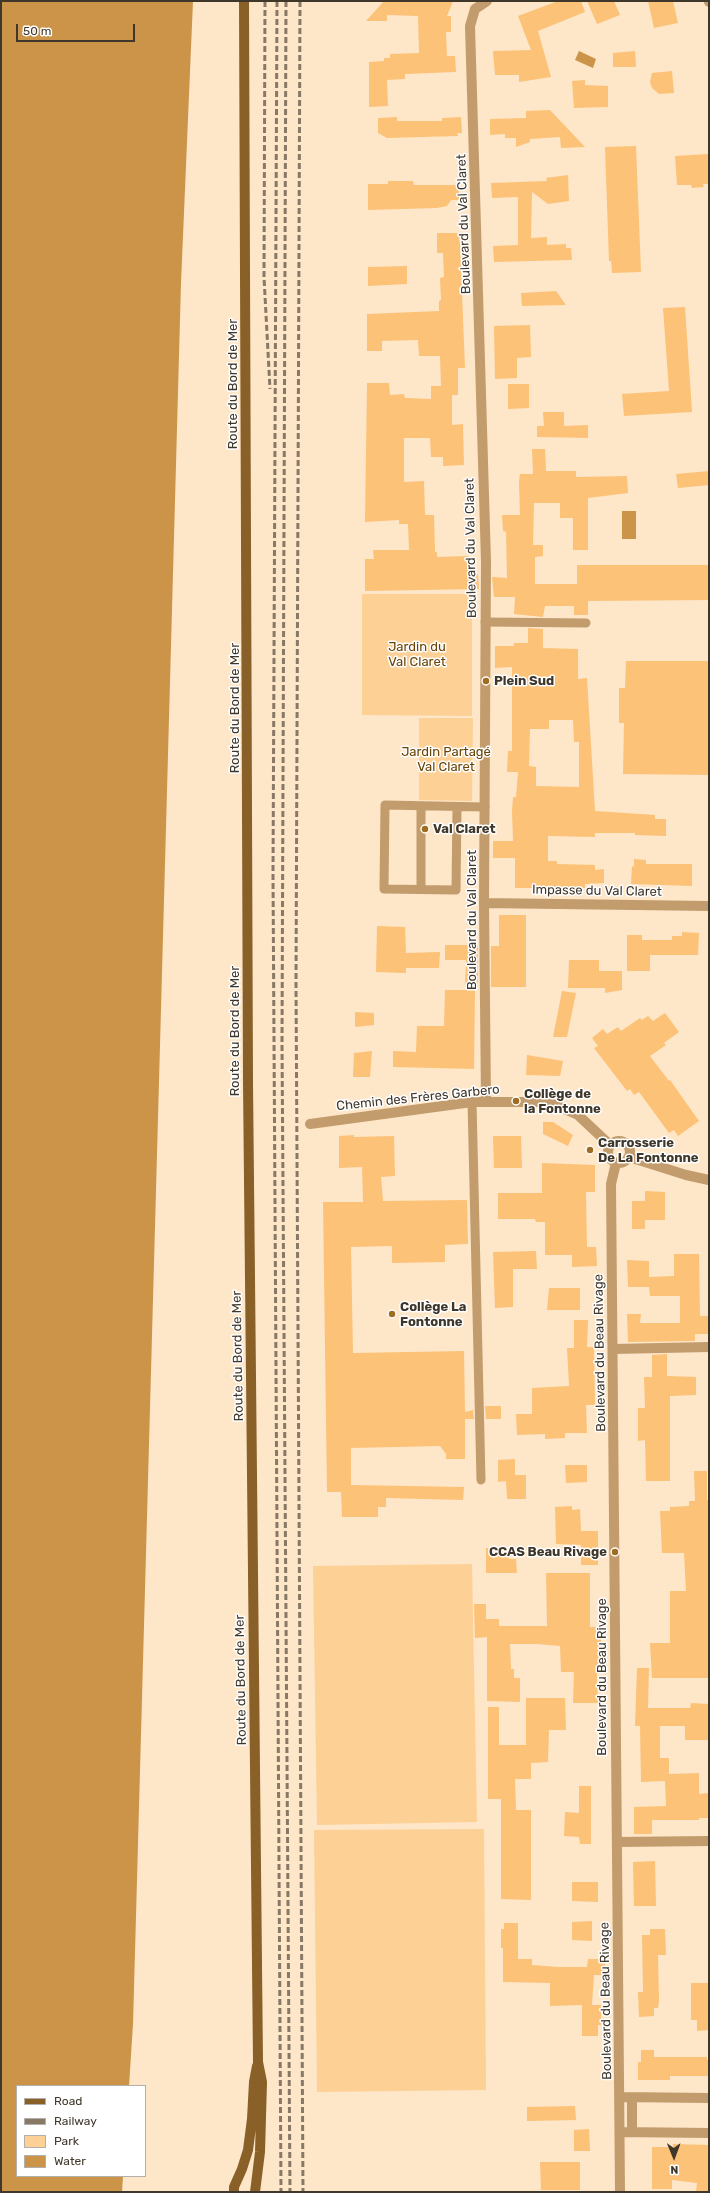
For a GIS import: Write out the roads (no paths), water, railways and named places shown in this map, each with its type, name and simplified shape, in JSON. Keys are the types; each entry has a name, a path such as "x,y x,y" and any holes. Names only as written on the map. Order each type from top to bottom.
{"main road":[{"name":"Route du Bord de Mer","path":"244,1 248,1083 258,2062 262,2082 262,2120 255,2189"},
{"name":"Route du Bord de Mer","path":"234,2192 234,2187 238,2180 248,2150 252,2119 254,2082 258,2062"},
{"name":"Route du Bord de Mer","path":"238,2180 248,2179 255,2189"}],"street":[{"name":"Boulevard du Val Claret","path":"486,1101 484,903 486,562 470,26 475,10 487,1"},
{"name":"Impasse du Val Claret","path":"484,903 709,906"},
{"name":"Chemin des Frères Garbero","path":"310,1124 472,1102 549,1102 578,1115 610,1145"},
{"path":"620,1141 626,1144 630,1150 629,1157 625,1162 616,1163 608,1155 610,1145 620,1141"},
{"path":"629,1157 686,1175 709,1180"},
{"name":"Boulevard du Beau Rivage","path":"616,1163 611,1184 620,2192"},
{"path":"613,1349 709,1347"},
{"path":"617,1842 709,1841"},
{"path":"620,2098 709,2098"},
{"path":"632,2098 632,2132"},
{"path":"620,2132 709,2133"}],"lane":[{"path":"485,622 586,623"},
{"path":"458,807 456,890 384,889 384,805 485,807"},
{"path":"421,806 421,889"},
{"path":"472,1102 481,1480"}],"water":[{"path":"1,1 193,1 181,283 133,2024 129,2085 16,2085 16,2177 123,2177 122,2192 1,2192"},
{"path":"579,51 596,59 593,68 575,60"},
{"path":"622,511 636,511 636,539 622,539"}],"railway":[{"path":"265,1 264,277 270,389"},
{"path":"277,1 273,875 281,2192"},
{"path":"286,1 282,1043 290,2192"},
{"path":"300,1 296,984 303,2192"}],"place":[{"name":"Plein Sud","path":"486,681"},
{"name":"Val Claret","path":"425,829"},
{"name":"Collège de la Fontonne","path":"516,1101"},
{"name":"Carrosserie De La Fontonne","path":"590,1150"},
{"name":"Collège La Fontonne","path":"392,1314"},
{"name":"CCAS Beau Rivage","path":"615,1552"}],"park label":[{"name":"Jardin du Val Claret","path":"417,654"},
{"name":"Jardin Partagé Val Claret","path":"446,760"}]}
